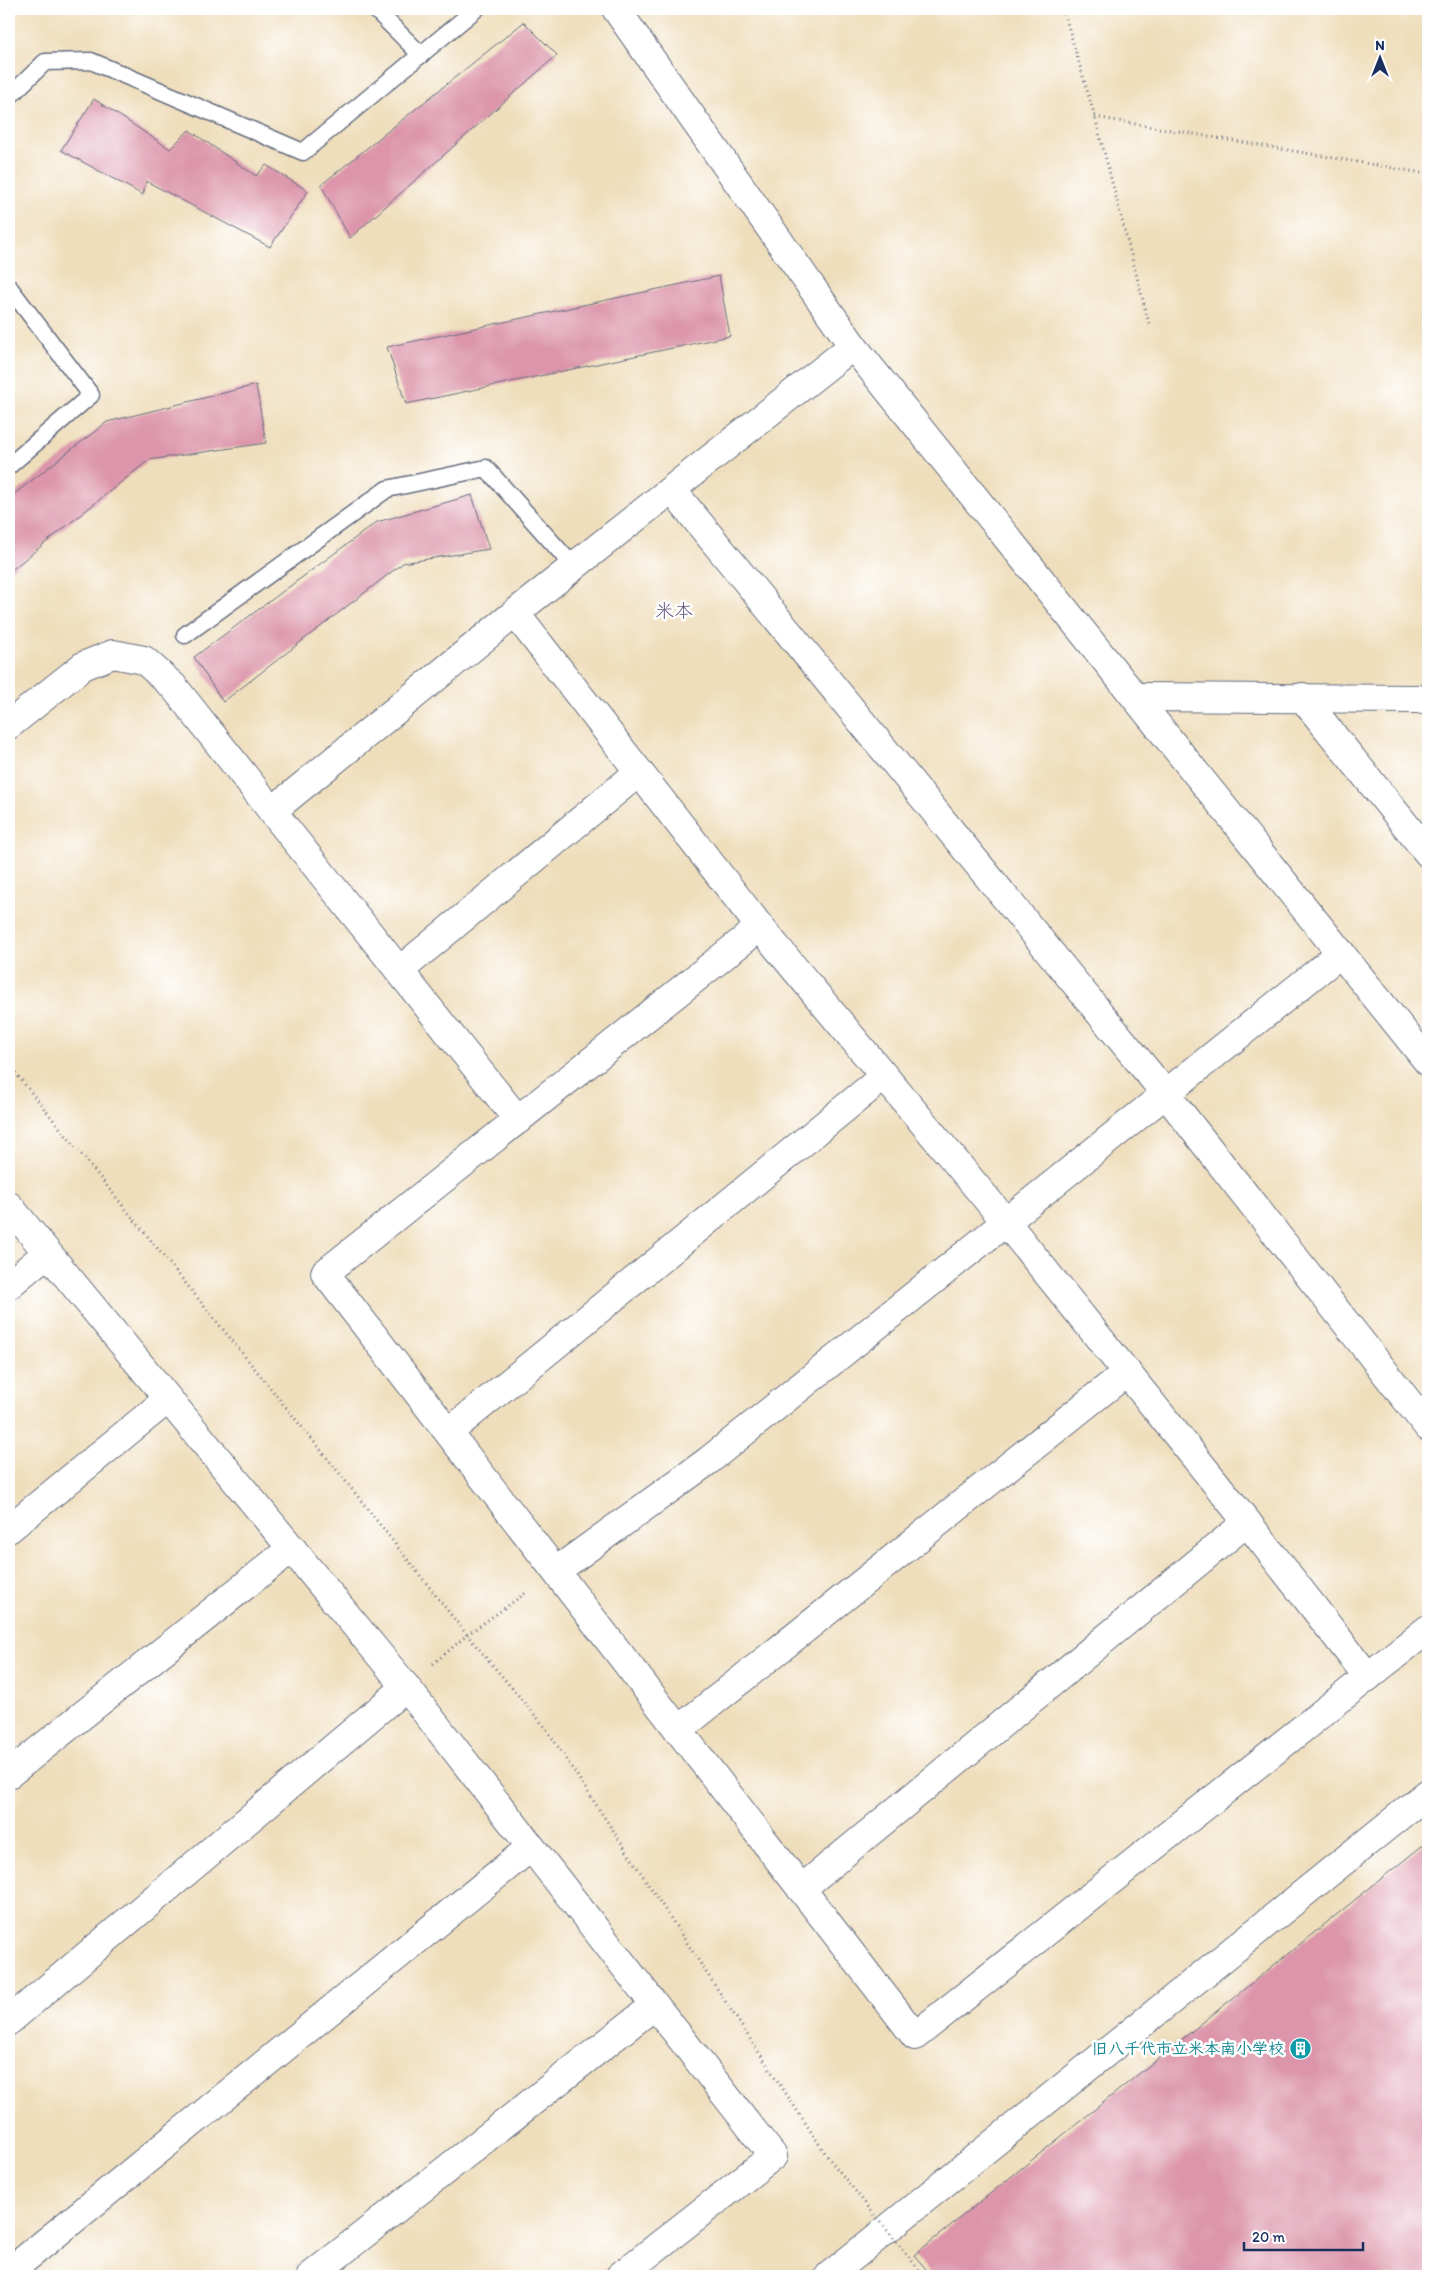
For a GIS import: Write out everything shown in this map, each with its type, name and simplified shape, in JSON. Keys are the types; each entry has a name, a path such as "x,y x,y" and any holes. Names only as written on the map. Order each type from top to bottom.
{"street":[{"path":"616,9 854,346 1428,1062"},
{"path":"272,811 515,614 854,346"},
{"path":"672,490 1165,1093 1428,1427"},
{"path":"515,614 760,928 1005,1221 1247,1522 1368,1678"},
{"path":"9,725 83,666 113,654 144,660 174,687 518,1120"},
{"path":"1135,697 1418,698 1428,701"},
{"path":"1302,697 1428,853"},
{"path":"399,971 639,772"},
{"path":"760,928 326,1273 915,2036 1428,1629"},
{"path":"556,1571 708,1461 1341,952"},
{"path":"449,1432 883,1076"},
{"path":"9,1206 406,1687 773,2156 620,2276"},
{"path":"9,1284 48,1253"},
{"path":"678,1730 1127,1372"},
{"path":"9,1529 168,1399"},
{"path":"801,1888 1247,1522"},
{"path":"9,1774 292,1548"},
{"path":"9,2020 406,1687"},
{"path":"828,2276 1428,1793"},
{"path":"9,2272 531,1847"},
{"path":"311,2276 654,2005"}],"lane":[{"path":"376,9 421,55"},
{"path":"9,97 45,62 91,61 303,152 476,9"},
{"path":"9,287 91,395 9,466"},
{"path":"185,635 387,490 486,468 574,567"}],"path":[{"path":"1063,9 1096,117 1150,327"},
{"path":"1096,117 1428,174"},
{"path":"9,1065 344,1479 467,1635 545,1727 827,2156 924,2276"},
{"path":"406,1687 467,1635 556,1571"}],"building":[{"path":"524,22 557,55 350,238 321,185"},
{"path":"94,99 170,149 189,130 256,176 266,165 308,191 270,247 146,181 143,195 61,150"},
{"path":"719,276 730,336 406,404 387,347"},
{"path":"256,385 266,443 149,460 9,572 9,498 107,422"},
{"path":"472,495 489,549 403,563 223,702 194,657 377,522"},
{"name":"旧八千代市立米本南小学校","path":"1428,1841 1428,2276 932,2276 914,2255"}],"place":[{"name":"旧八千代市立米本南小学校","path":"1300,2048"}],"district":[{"name":"米本","path":"674,610"}]}
